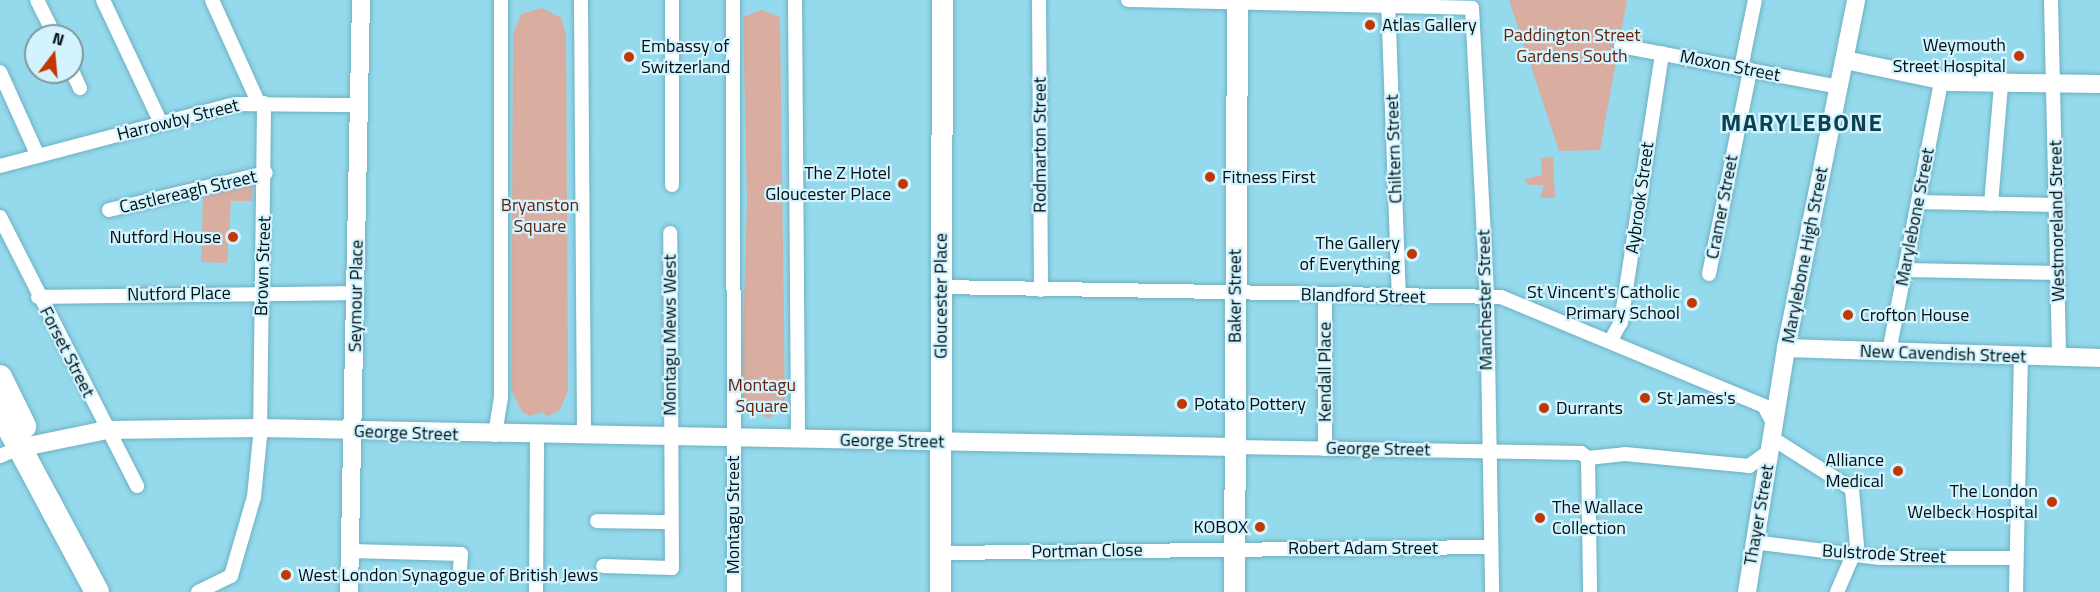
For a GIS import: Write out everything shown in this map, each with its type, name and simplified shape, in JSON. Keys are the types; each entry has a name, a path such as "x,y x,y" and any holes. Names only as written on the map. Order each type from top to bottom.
{"highway":[{"path":"0,377 17,449"},
{"path":"0,411 17,449 48,475 44,486 97,592"}],"main road":[{"name":"Gloucester Place","path":"940,592 942,0"},
{"name":"Baker Street","path":"1234,592 1237,1"}],"street":[{"path":"37,0 49,24"},
{"path":"103,0 161,123"},
{"path":"212,0 261,103"},
{"name":"Seymour Place","path":"349,592 355,432 361,0"},
{"path":"495,435 501,397 501,0"},
{"path":"581,0 584,436"},
{"path":"672,0 672,185"},
{"path":"733,439 734,0"},
{"path":"795,0 798,440"},
{"name":"Rodmarton Street","path":"1039,0 1041,290"},
{"path":"1128,0 1388,3"},
{"name":"Cramer Street","path":"1709,274 1755,0"},
{"name":"Marylebone High Street","path":"1772,439 1786,348 1856,0"},
{"name":"Westmoreland Street","path":"2051,0 2058,205 2059,357"},
{"name":"Manchester Street","path":"1388,3 1472,8 1487,297 1492,592"},
{"name":"Chiltern Street","path":"1388,3 1399,297"},
{"name":"Moxon Street","path":"1621,46 1840,87"},
{"name":"Aybrook Street","path":"1611,340 1621,322 1662,53"},
{"path":"1845,60 1941,81 2001,84 2100,84"},
{"path":"0,72 35,157"},
{"name":"Marylebone Street","path":"1889,352 1941,81"},
{"path":"78,84 80,88"},
{"path":"1991,204 2001,84"},
{"name":"Harrowby Street","path":"0,166 161,123 261,103 360,105"},
{"name":"Brown Street","path":"198,592 228,581 240,554 254,497 260,428 266,173 261,103"},
{"name":"Castlereagh Street","path":"109,210 266,173"},
{"path":"1918,202 2058,205"},
{"name":"Forset Street","path":"0,217 136,486"},
{"name":"Montagu Mews West","path":"603,566 672,568 670,232"},
{"path":"1905,270 2058,273"},
{"name":"Blandford Street","path":"941,287 1487,297 1515,301 1764,406"},
{"name":"Nutford Place","path":"39,297 356,293"},
{"name":"Kendall Place","path":"1324,295 1325,449"},
{"name":"New Cavendish Street","path":"1786,348 2100,358"},
{"path":"2016,592 2021,357"},
{"path":"1779,395 1764,406 1772,439 1852,489 1855,556 1838,592"},
{"name":"George Street","path":"17,449 107,430 260,428 537,436 1488,450 1581,453 1588,458 1625,454 1749,466"},
{"path":"536,592 537,436"},
{"name":"Montagu Street","path":"733,439 734,592"},
{"path":"1763,485 1749,466 1772,439"},
{"name":"Thayer Street","path":"1747,592 1753,542 1772,439"},
{"path":"1588,458 1590,592"},
{"path":"597,521 671,522"},
{"name":"Bulstrode Street","path":"1753,542 1855,556 2016,558"},
{"name":"Robert Adam Street","path":"1234,549 1491,547"},
{"name":"Portman Close","path":"940,553 1234,549"},
{"path":"351,551 460,554 460,568"}],"green space":[{"name":"Paddington Street Gardens South","path":"1509,0 1627,0 1600,150 1559,151"},
{"name":"Bryanston Square","path":"542,8 561,18 566,34 568,390 560,410 546,417 543,412 530,416 522,412 511,390 513,34 521,14"},
{"name":"Montagu Square","path":"761,10 780,17 785,407 769,418 741,407 747,201 743,17"},
{"path":"1553,157 1555,198 1540,198 1544,185 1528,185 1525,179 1542,175 1541,158"},
{"path":"253,183 252,201 231,201 227,263 201,262 203,196"}],"place":[{"name":"Atlas Gallery","path":"1370,25"},
{"name":"Weymouth Street Hospital","path":"2019,56"},
{"name":"Embassy of Switzerland","path":"629,57"},
{"name":"Fitness First","path":"1210,177"},
{"name":"The Z Hotel Gloucester Place","path":"903,184"},
{"name":"Nutford House","path":"233,237"},
{"name":"The Gallery of Everything","path":"1412,254"},
{"name":"St Vincent's Catholic Primary School","path":"1692,303"},
{"name":"Crofton House","path":"1848,315"},
{"name":"St James's","path":"1645,398"},
{"name":"Potato Pottery","path":"1182,404"},
{"name":"Durrants","path":"1544,408"},
{"name":"Alliance Medical","path":"1898,471"},
{"name":"The London Welbeck Hospital","path":"2052,502"},
{"name":"The Wallace Collection","path":"1540,518"},
{"name":"KOBOX","path":"1260,527"},
{"name":"West London Synagogue of British Jews","path":"286,575"}],"district":[{"name":"MARYLEBONE","path":"1802,123"}]}
